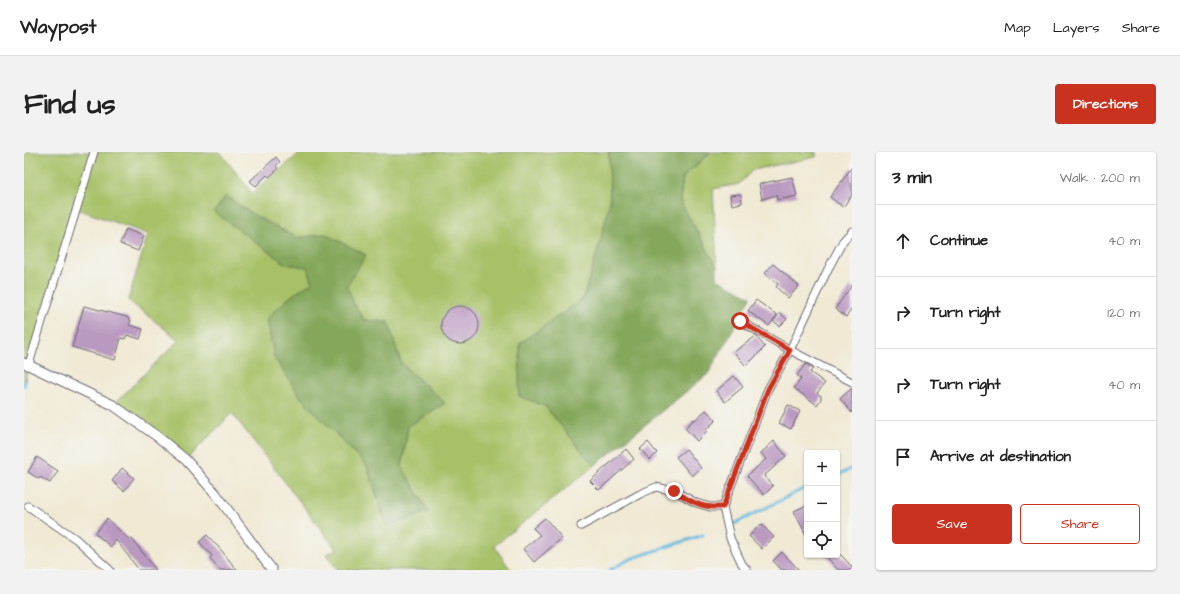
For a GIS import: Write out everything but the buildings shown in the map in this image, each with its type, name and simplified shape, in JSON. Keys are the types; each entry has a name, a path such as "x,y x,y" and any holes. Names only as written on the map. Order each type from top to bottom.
{"street":[{"path":"94,152 27,364 113,405 158,437 186,460 216,494 272,570"},
{"path":"746,570 730,538 723,507 768,389 790,350 828,269 843,241 852,231"},
{"path":"740,321 790,350 852,382"},
{"path":"581,526 656,487 674,491 696,504 710,507 723,507"},
{"path":"28,506 76,539 110,570"}],"green space":[{"path":"24,152 220,152 252,193 301,152 609,152 610,202 600,243 583,299 520,343 519,396 545,406 594,466 494,546 511,570 338,570 326,554 337,550 232,413 186,460 113,405 179,340 128,300 148,234 77,209 29,364 24,386","holes":["226,196 252,214 297,238 325,234 354,304 364,320 388,322 401,363 445,403 408,426 402,467 429,512 387,526 367,466 302,399 274,357 267,318 291,296 313,282 307,267 286,264"]},
{"path":"609,152 711,152 683,177 680,201 717,267 717,279 751,297 708,374 594,466 545,406 519,396 520,343 583,299 600,243 610,202"},
{"path":"711,152 816,152 816,157 753,170 739,184 713,189 717,267 680,201 683,177"},
{"path":"226,196 252,214 297,238 325,234 366,255 347,286 354,304 364,320 388,322 401,363 445,403 408,426 402,467 429,512 387,526 367,466 302,399 274,357 267,318 291,296 313,282 307,267 286,264 214,212"}],"waterway":[{"path":"840,474 852,468"},
{"path":"734,524 804,489"},
{"path":"610,570 630,559 703,535"}],"route":[{"path":"674,491 696,504 710,507 723,507 768,389 790,350 740,321"}]}
